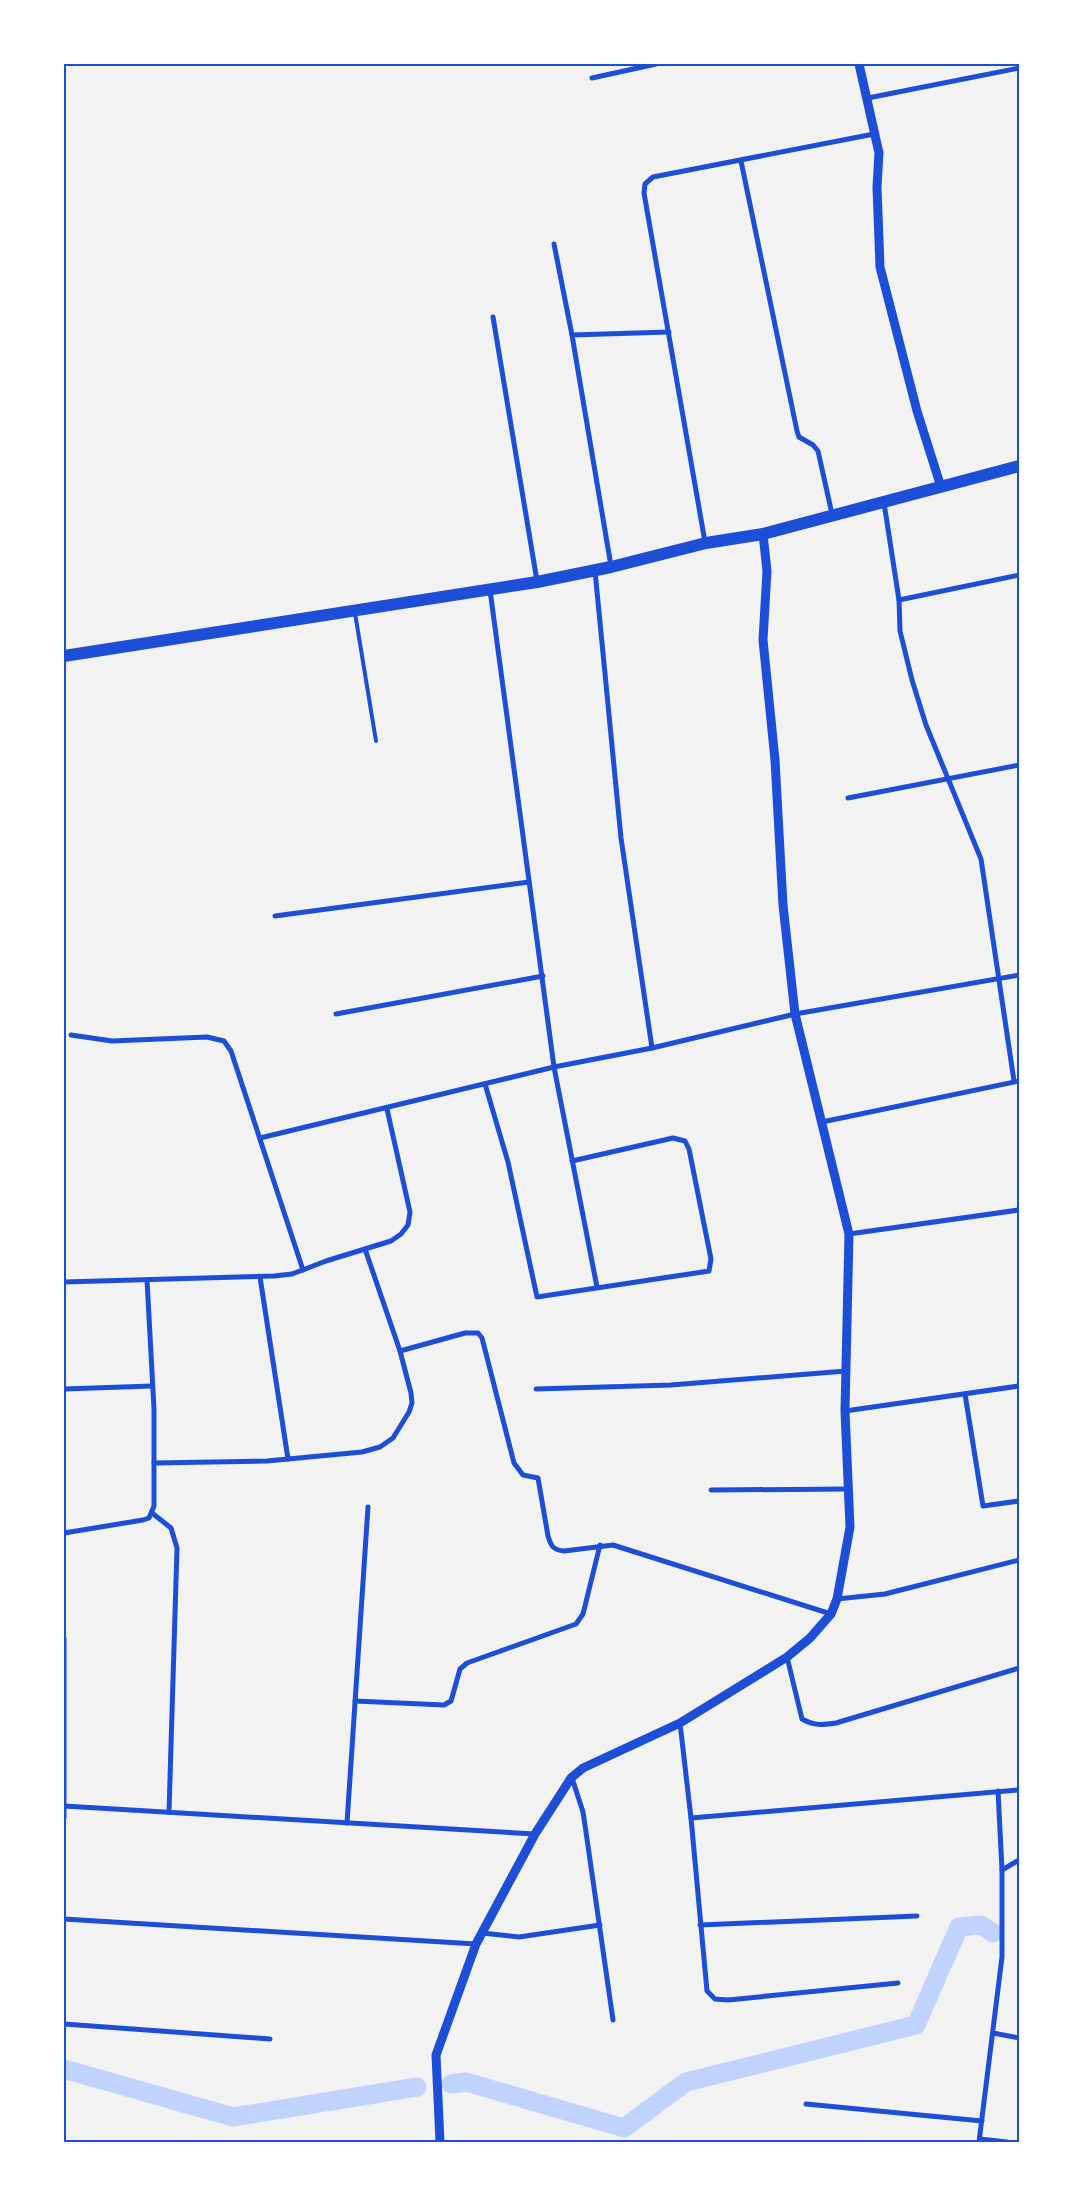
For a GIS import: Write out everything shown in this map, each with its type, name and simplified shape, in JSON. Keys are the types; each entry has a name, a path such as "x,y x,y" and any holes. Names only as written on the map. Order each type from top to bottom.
{"main road":[{"path":"64,656 537,582 611,567 706,543 763,534 1019,466"}],"street":[{"path":"592,78 656,64"},
{"path":"860,64 879,153 877,187 880,267 917,411 941,487"},
{"path":"868,98 1019,68"},
{"path":"706,543 644,193 646,184 653,176 874,134"},
{"path":"740,160 797,431 799,437 813,445 818,451 832,517"},
{"path":"554,244 572,334 611,567"},
{"path":"493,317 537,582"},
{"path":"572,334 669,332"},
{"path":"822,1122 1017,1081 998,978 981,859 926,725 912,680 900,631 899,600 884,502"},
{"path":"440,2142 436,2055 476,1944 535,1834 571,1778 583,1768 680,1723 788,1657 810,1638 831,1614 837,1599 850,1527 845,1411 849,1234 796,1014 783,905 775,760 764,640 767,571 763,534"},
{"path":"595,570 621,838 652,1048"},
{"path":"899,600 1019,575"},
{"path":"490,590 554,1067 597,1287"},
{"path":"848,798 1019,765"},
{"path":"275,916 529,882"},
{"path":"260,1138 387,1109 554,1067 652,1048 796,1014 1019,975"},
{"path":"336,1014 543,976"},
{"path":"71,1035 112,1041 207,1037 224,1041 231,1051 303,1270"},
{"path":"485,1084 508,1162 537,1297 542,1298 597,1287 702,1273 709,1270 711,1259 689,1149 685,1141 673,1138 572,1161"},
{"path":"64,1282 260,1277 292,1274 391,1241 401,1234 408,1225 410,1212 387,1109"},
{"path":"849,1234 1019,1210"},
{"path":"154,1463 288,1459 362,1452 380,1447 393,1438 412,1403 400,1351 365,1249"},
{"path":"260,1277 288,1459"},
{"path":"64,1533 143,1520 152,1513 154,1506 154,1463 148,1280"},
{"path":"400,1351 465,1333 478,1333 482,1338 514,1463 523,1475 538,1478 541,1484 551,1546 564,1551 613,1544 831,1614"},
{"path":"536,1389 671,1385 846,1371"},
{"path":"64,1389 152,1386"},
{"path":"845,1411 1019,1386"},
{"path":"965,1394 983,1506 1019,1502"},
{"path":"711,1490 848,1489"},
{"path":"347,1823 368,1507"},
{"path":"152,1513 171,1528 177,1548 169,1812"},
{"path":"355,1701 444,1705 451,1701 460,1669 467,1663 576,1624 583,1614 600,1545"},
{"path":"837,1599 885,1594 1019,1560"},
{"path":"64,1638 64,1818"},
{"path":"788,1657 802,1719 811,1724 823,1725 836,1723 1019,1668"},
{"path":"680,1723 692,1818 707,1991 715,1999 898,1983"},
{"path":"571,1778 584,1818 613,2020"},
{"path":"692,1818 1019,1790"},
{"path":"998,1791 1002,1870 1002,1957 979,2141 1007,2142"},
{"path":"64,1806 535,1834"},
{"path":"1002,1870 1019,1860"},
{"path":"700,1925 917,1916"},
{"path":"64,1919 476,1944"},
{"path":"482,1933 519,1937 600,1925"},
{"path":"64,2024 270,2038"},
{"path":"993,2034 1019,2038"},
{"path":"806,2104 982,2121"}],"lane":[{"path":"355,611 376,741"}],"waterway":[{"path":"451,2084 466,2082 624,2128 686,2082 916,2025 959,1927 981,1925 993,1933"},
{"path":"64,2069 233,2117 417,2087"}]}
